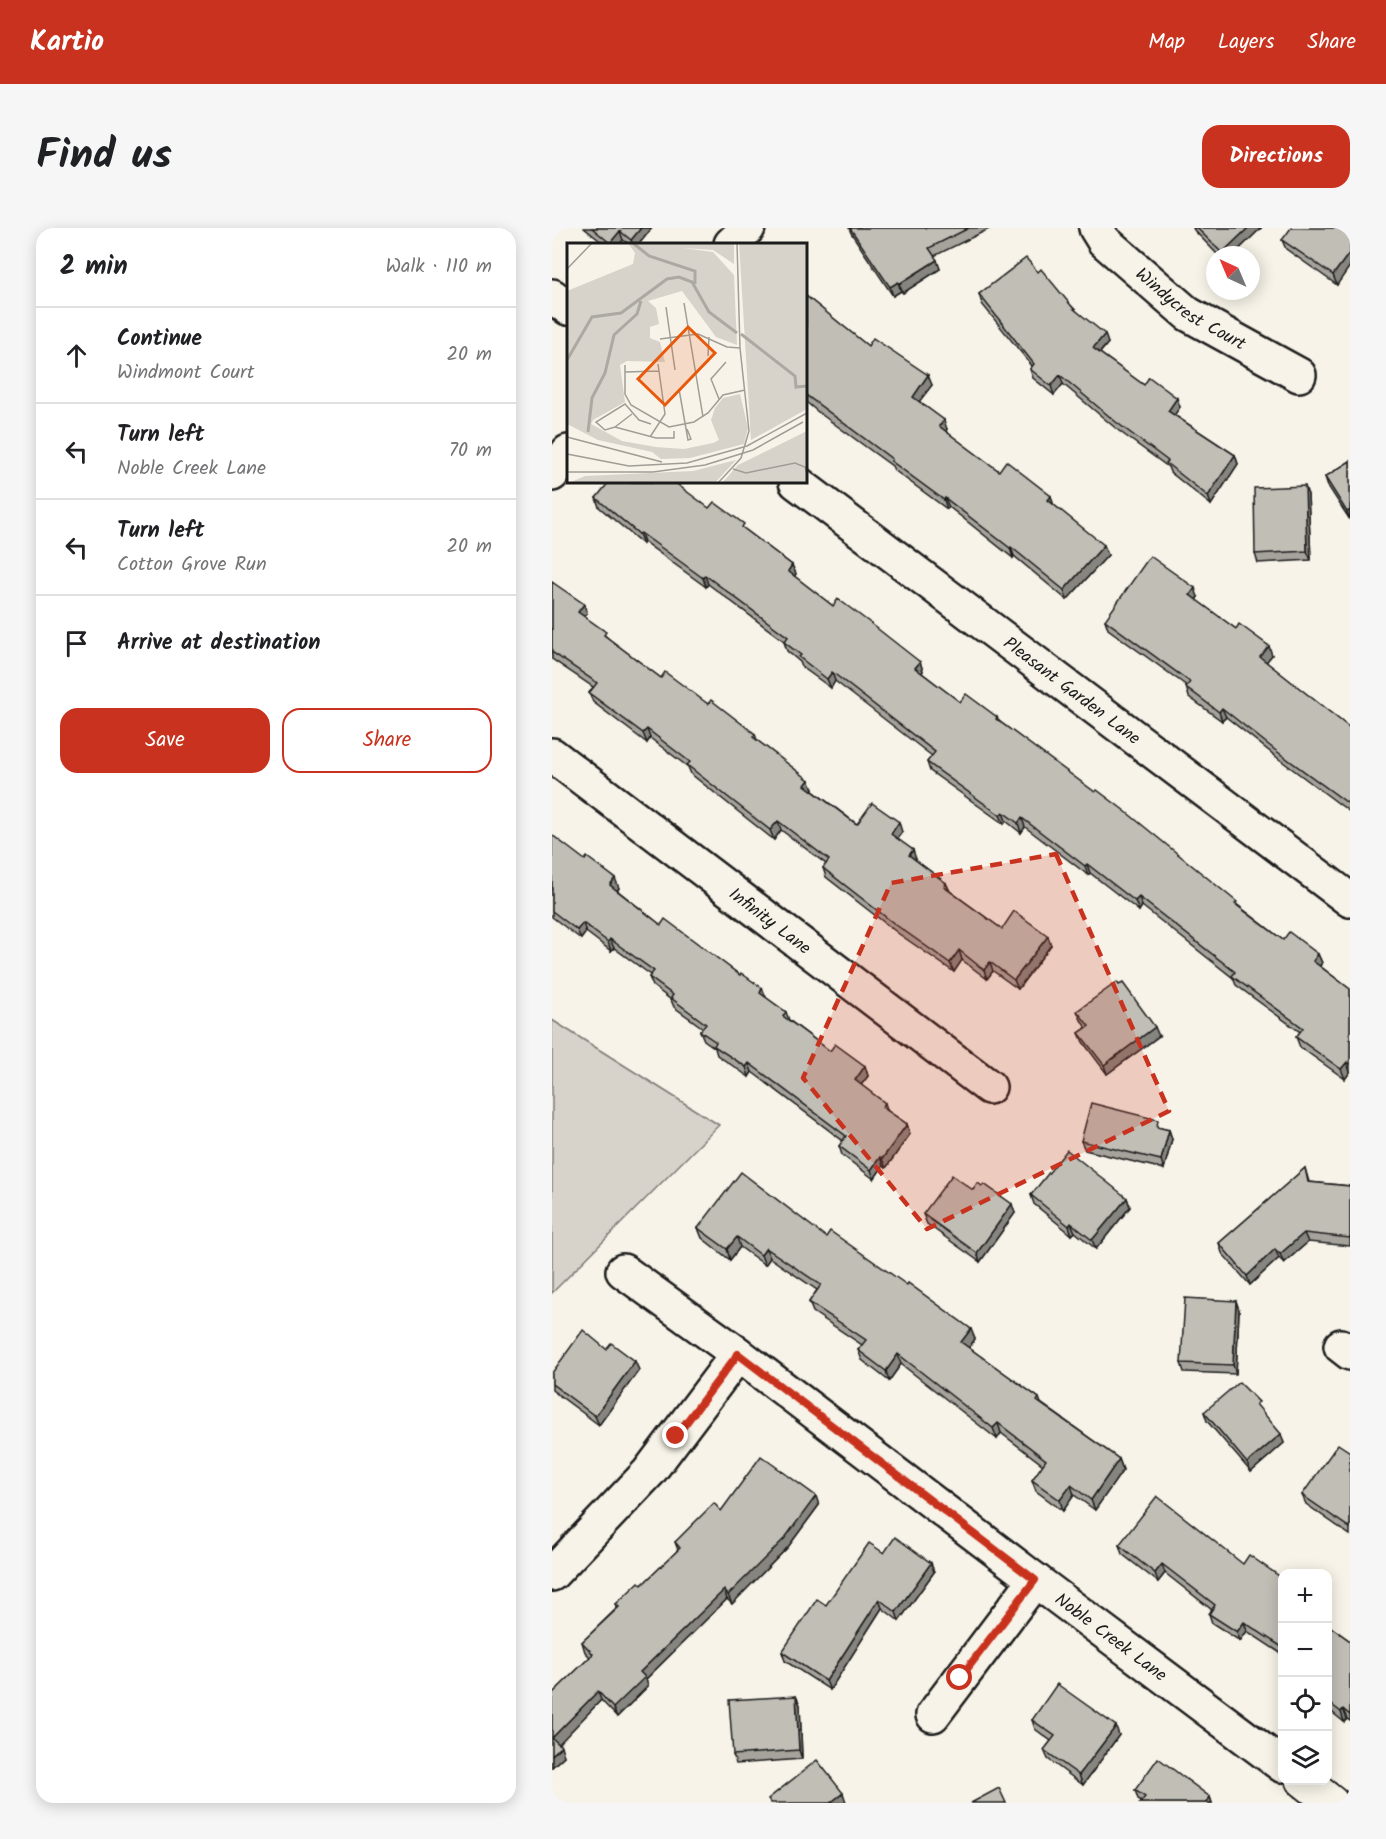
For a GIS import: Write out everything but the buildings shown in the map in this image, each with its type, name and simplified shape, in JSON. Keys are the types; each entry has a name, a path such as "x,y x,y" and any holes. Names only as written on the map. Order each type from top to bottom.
{"street":[{"path":"732,243 748,228"},
{"name":"Windycrest Court","path":"1096,228 1104,241 1188,314 1299,375"},
{"path":"552,296 567,307"},
{"path":"552,474 567,453"},
{"name":"Pleasant Garden Lane","path":"797,483 1350,900"},
{"name":"Infinity Lane","path":"552,755 989,1087"},
{"name":"Noble Creek Lane","path":"623,1271 738,1354 1278,1762"},
{"path":"552,1574 649,1472 738,1354"},
{"path":"933,1714 1035,1580"},
{"path":"1309,1785 1332,1803"}],"highlighted area":[{"path":"1056,854 1169,1111 927,1229 803,1078 891,883"}],"shaded area":[{"path":"552,1020 719,1125 552,1293"}],"route":[{"path":"676,1436 738,1354 1035,1580 960,1678"}]}
